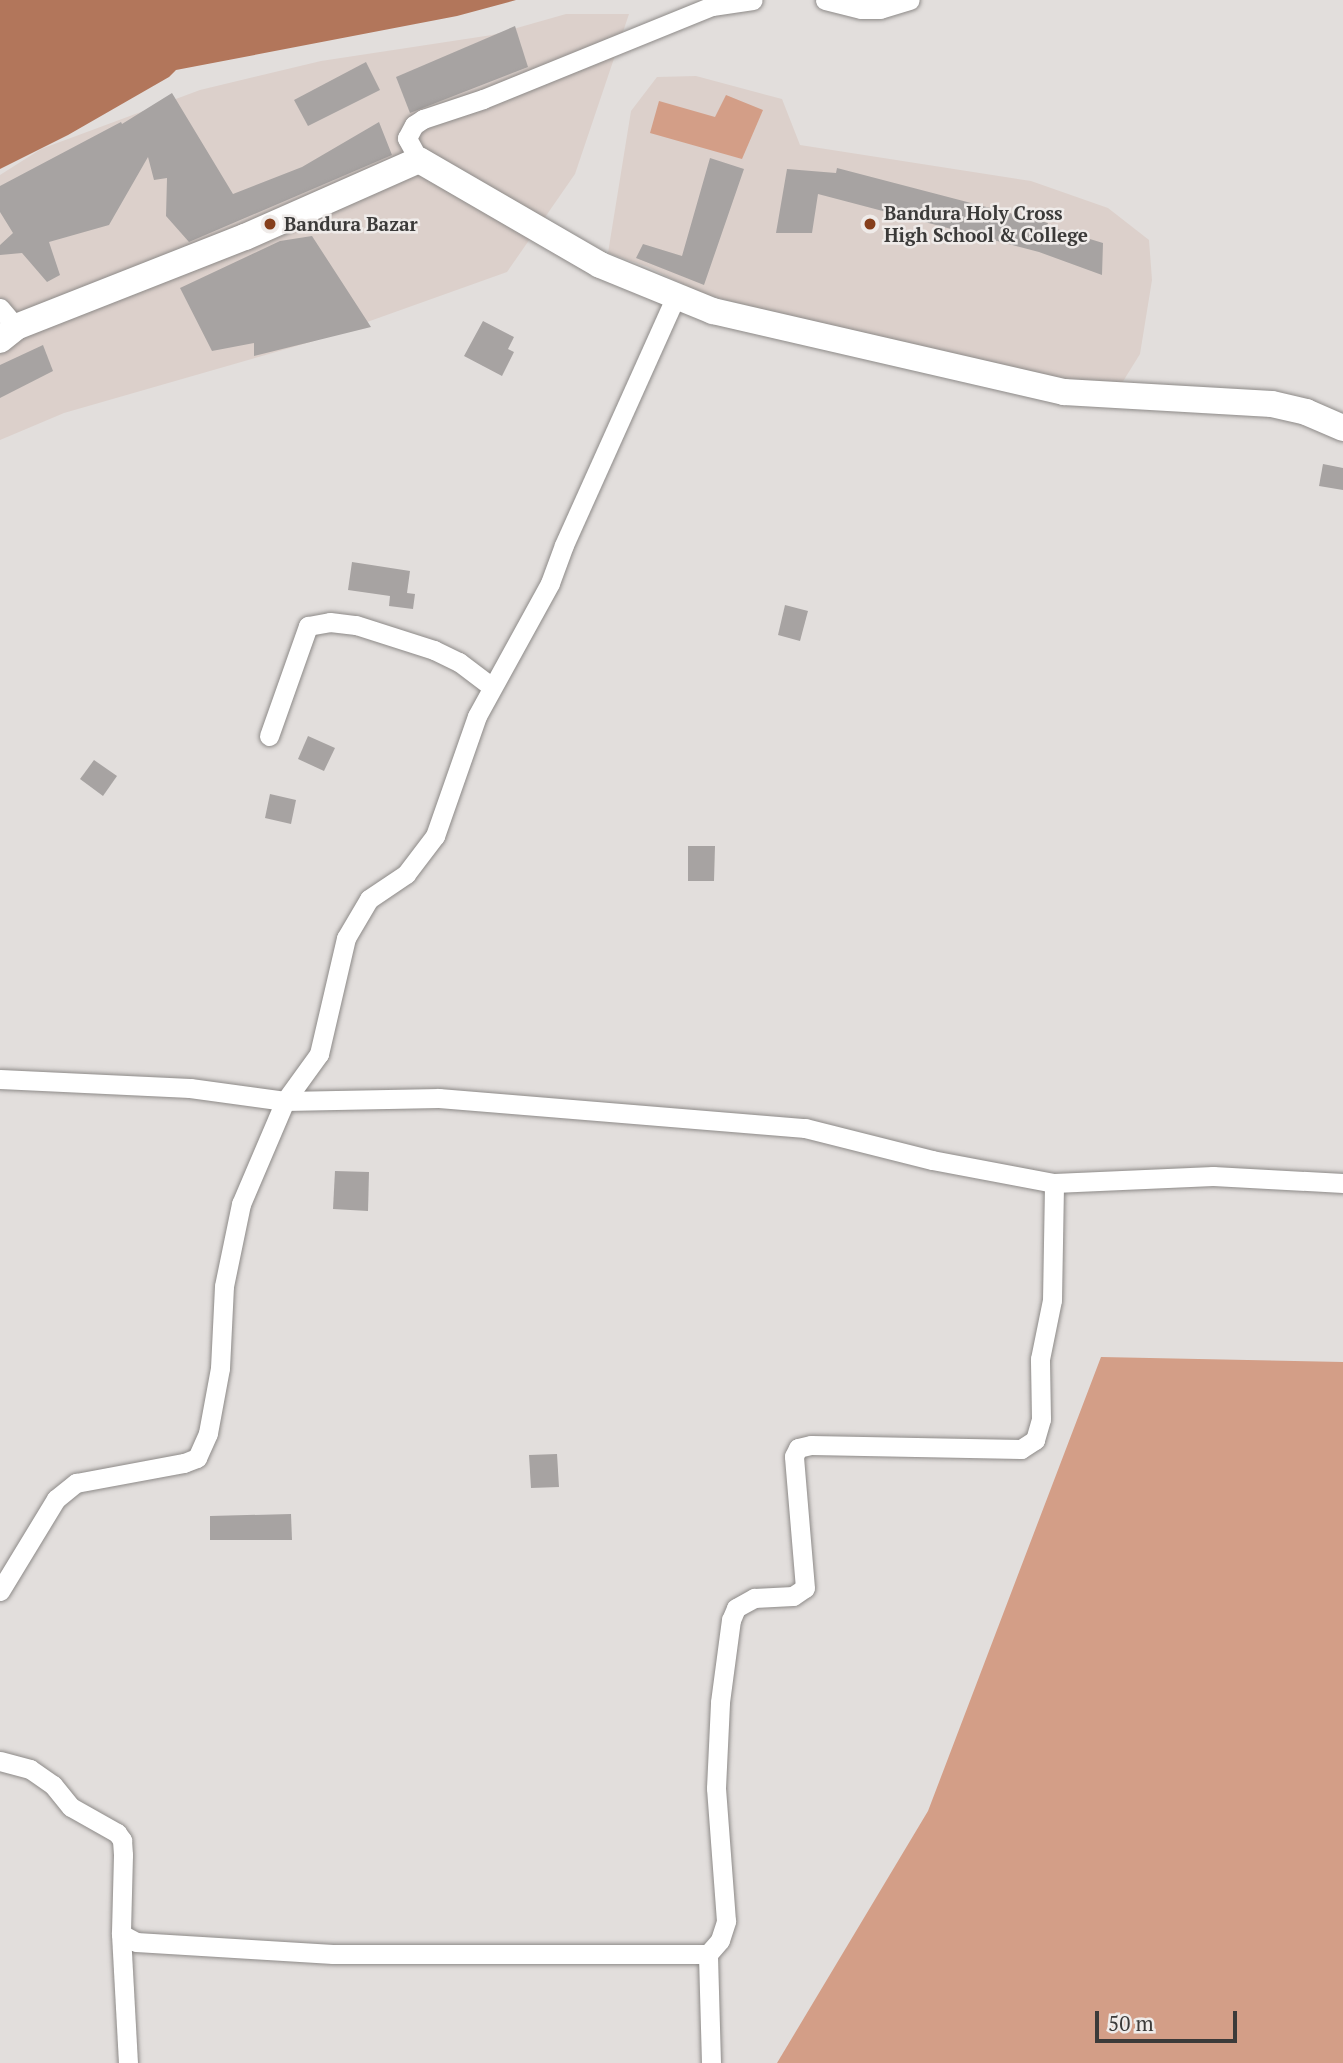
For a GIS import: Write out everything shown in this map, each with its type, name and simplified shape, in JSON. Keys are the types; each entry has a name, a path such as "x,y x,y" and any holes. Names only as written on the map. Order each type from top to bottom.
{"street":[{"path":"753,0 712,6 483,99 423,119 414,125 407,138 419,160 600,265 713,311 1064,392 1272,404 1306,412 1343,428"},
{"path":"825,0 861,9 880,9 910,0"},
{"path":"5,325 245,237 419,160"},
{"path":"0,1591 56,1499 76,1483 184,1463 197,1458 208,1433 220,1368 225,1286 241,1204 285,1101 319,1054 346,938 369,899 406,874 435,836 477,716 550,583 564,545 676,296"},
{"path":"269,736 308,626 330,622 356,625 434,650 459,662 492,687"},
{"path":"0,1079 190,1088 285,1101 439,1098 805,1128 932,1160 1054,1183 1213,1176 1343,1184"},
{"path":"710,2063 708,1954 720,1940 726,1921 716,1788 720,1702 731,1619 736,1608 754,1598 793,1596 805,1588 794,1456 798,1448 811,1445 1021,1449 1035,1440 1041,1419 1040,1359 1052,1300 1054,1183"},
{"path":"0,1761 30,1769 53,1785 71,1807 117,1833 122,1840 121,1934 128,2063"},
{"path":"121,1934 136,1942 333,1954 708,1954"}],"shaded area":[{"path":"0,0 516,0 457,16 176,70 169,77 68,135 0,169"},
{"name":"Bandura Bazar","path":"566,14 629,14 575,174 507,272 314,341 64,413 0,440 0,175 41,149 200,90 321,61 492,35"},
{"name":"Bandura Holy Cross High School & College","path":"696,76 782,99 800,145 1031,181 1108,208 1149,240 1152,280 1140,354 1122,383 1083,393 703,294 648,267 608,253 631,111 657,77"},
{"path":"726,95 763,110 742,159 650,133 659,101 715,117"},
{"path":"1101,1357 1343,1362 1343,2063 777,2063 928,1811"}],"building":[{"path":"515,26 528,67 410,113 396,77"},
{"path":"366,62 380,90 308,126 294,100"},
{"path":"172,93 233,194 302,167 379,122 392,155 189,242 166,216 167,178 154,180 148,157 109,225 49,242 60,275 47,282 22,253 0,255 0,245 13,233 0,212 0,186 121,122 122,124"},
{"path":"710,158 744,169 704,285 636,258 643,244 682,256"},
{"path":"837,168 1048,223 1047,226 1103,243 1102,275 1039,252 818,194 812,233 776,233 787,169 836,173"},
{"path":"312,236 371,327 254,356 254,343 212,351 180,288 280,241"},
{"path":"483,321 514,337 508,349 514,352 502,376 464,356"},
{"path":"43,345 53,371 0,398 0,365"},
{"path":"1323,464 1343,468 1343,490 1319,486"},
{"path":"352,562 410,571 407,593 415,594 413,609 389,606 390,596 348,590"},
{"path":"785,605 808,611 800,641 778,635"},
{"path":"308,736 335,748 324,771 298,759"},
{"path":"94,760 117,776 103,796 80,779"},
{"path":"270,794 296,800 291,824 265,818"},
{"path":"688,846 715,846 714,881 688,881"},
{"path":"335,1171 369,1172 368,1211 333,1209"},
{"path":"557,1454 559,1487 531,1488 529,1455"},
{"path":"291,1514 292,1540 210,1540 210,1516"}],"place":[{"name":"Bandura Bazar","path":"270,224"},
{"name":"Bandura Holy Cross High School & College","path":"870,224"}]}
